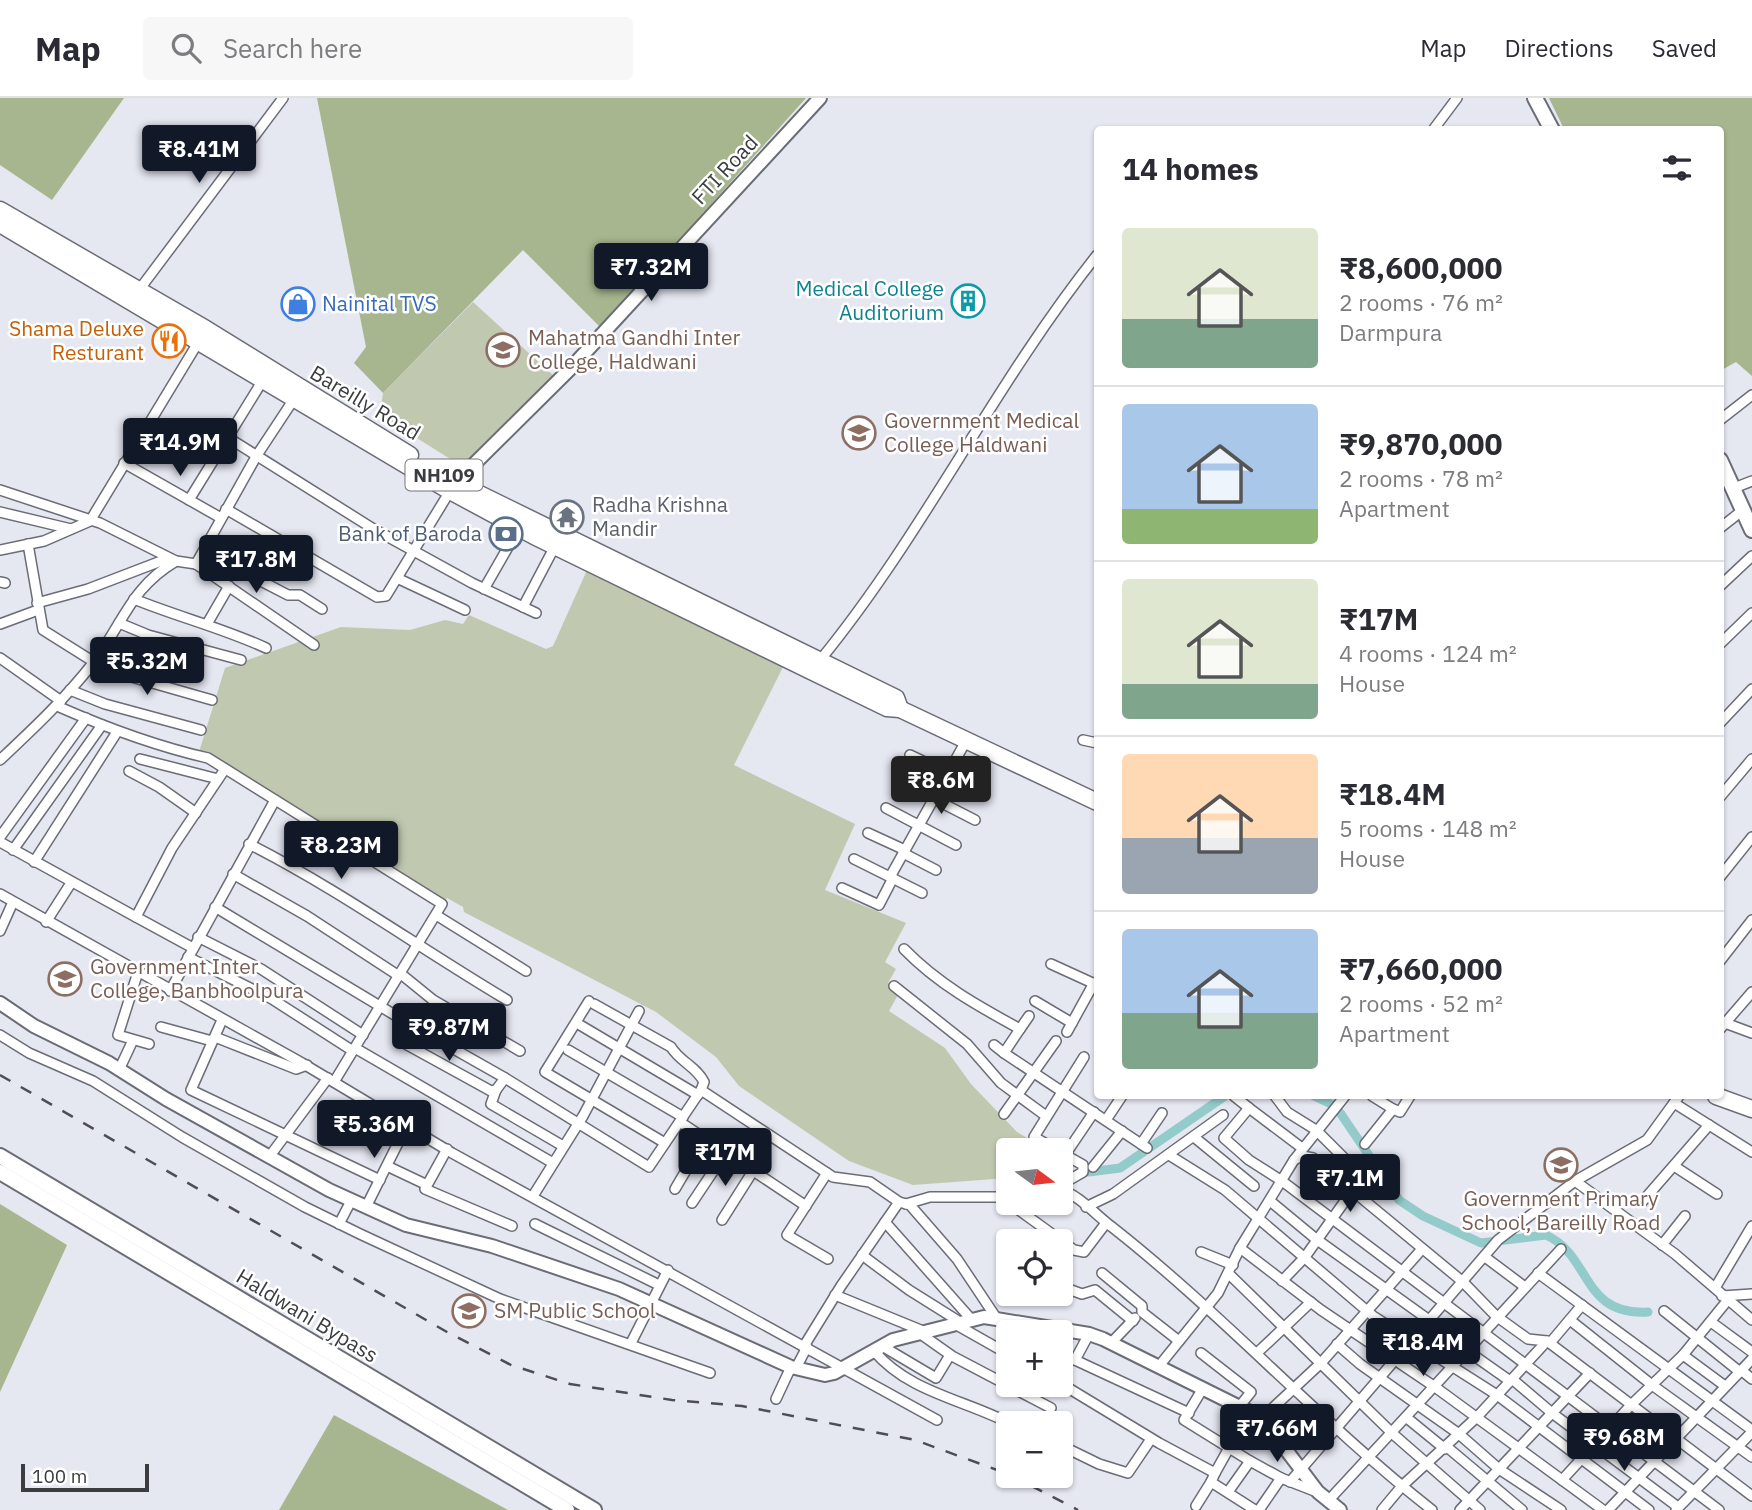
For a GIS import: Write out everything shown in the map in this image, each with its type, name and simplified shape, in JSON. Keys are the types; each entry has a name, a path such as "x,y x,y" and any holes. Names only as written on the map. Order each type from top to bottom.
{"highway":[{"name":"Bareilly Road","path":"0,210 139,289 263,380 297,394"},
{"name":"Bareilly Road","path":"0,224 202,335 519,528 896,698 900,709 1094,801"},
{"name":"Bareilly Road","path":"453,487 818,665"},
{"path":"1724,1099 1752,1109"}],"main road":[{"path":"1535,98 1550,126"},
{"path":"1724,468 1752,530"},
{"name":"Haldwani Bypass","path":"0,1156 594,1510"},
{"name":"Haldwani Bypass","path":"0,1172 567,1510"}],"street":[{"path":"139,289 283,98"},
{"name":"FTI Road","path":"453,487 569,370 820,98"},
{"path":"1436,126 1457,98"},
{"path":"818,665 900,548 1016,366 1094,259"},
{"path":"0,550 28,544 90,521 202,335"},
{"path":"189,500 263,380"},
{"path":"196,564 257,455 297,394"},
{"path":"1724,417 1752,395"},
{"path":"227,437 372,528 484,589 536,613"},
{"path":"124,463 189,500 223,513 377,597 390,593 453,487"},
{"path":"1734,488 1752,481"},
{"path":"0,490 100,523 172,559 196,564 314,645"},
{"path":"1724,525 1744,510"},
{"path":"0,512 71,529"},
{"path":"484,589 519,528"},
{"path":"28,544 43,630 94,662 121,674 212,701"},
{"path":"523,607 555,546"},
{"path":"205,552 288,595 300,595 322,609"},
{"path":"1724,582 1752,555"},
{"path":"0,760 59,703 94,662 142,586 172,559"},
{"path":"0,624 37,606 172,559"},
{"path":"399,579 466,610"},
{"path":"207,624 229,586"},
{"path":"134,599 266,648"},
{"path":"1724,640 1752,612"},
{"path":"119,623 148,635 241,660"},
{"path":"0,658 59,703 86,718 164,748 208,758 442,904 354,1050 269,1157"},
{"path":"1724,719 1752,689"},
{"path":"70,690 105,704 201,730"},
{"path":"0,837 86,718"},
{"path":"13,850 102,725"},
{"path":"34,862 117,732"},
{"path":"1083,740 1094,742"},
{"path":"842,888 879,905 904,852 966,741"},
{"path":"910,755 948,773"},
{"path":"140,759 218,779"},
{"path":"1724,792 1752,759"},
{"path":"136,917 173,848 225,769"},
{"path":"129,771 159,787 196,813"},
{"path":"897,780 975,820"},
{"path":"170,991 275,800"},
{"path":"886,808 956,845"},
{"path":"868,833 936,870"},
{"path":"1724,872 1752,837"},
{"path":"0,842 193,948"},
{"path":"249,844 299,870 417,947 507,1000"},
{"path":"854,859 922,893"},
{"path":"233,874 307,916 400,975 433,1000 520,1051"},
{"path":"47,922 71,883"},
{"path":"0,894 307,1065 447,1149 846,1367 937,1420"},
{"path":"0,931 13,902"},
{"path":"215,906 382,1004 408,1023 579,1122 649,1167 700,1092 704,1082 698,1070 677,1056 671,1047 591,1002 545,1072 665,1143"},
{"path":"436,915 526,971"},
{"path":"1724,956 1752,920"},
{"path":"198,937 261,969 363,1035"},
{"path":"904,949 948,988 1020,1029"},
{"path":"188,957 272,999 354,1050 553,1163"},
{"path":"1051,964 1074,977 1094,983"},
{"path":"138,972 118,1033 149,1044"},
{"path":"894,986 967,1044 1001,1083 1046,1116"},
{"path":"1067,1032 1094,987"},
{"path":"1724,1025 1752,992"},
{"path":"1035,1001 1072,1023"},
{"path":"0,1003 34,1026 119,1070 351,1201 406,1225 492,1246 650,1302 793,1368 825,1375 846,1367 878,1348 921,1331 962,1321 997,1319 1089,1334 1262,1418 1323,1496 1340,1510"},
{"path":"533,1196 579,1122 639,1011"},
{"path":"1004,1053 1029,1016"},
{"path":"222,1020 191,1090 380,1180"},
{"path":"408,1023 400,1037 402,1042 491,1091 496,1090"},
{"path":"580,1025 700,1092 833,1177 870,1182 883,1188 902,1203 957,1259 997,1319"},
{"path":"1724,1026 1752,1033"},
{"path":"161,1027 214,1039 296,1069 307,1065"},
{"path":"0,1035 29,1053 93,1081 182,1137 339,1224 500,1299 710,1373"},
{"path":"119,1070 133,1040"},
{"path":"1004,1114 1056,1041"},
{"path":"994,1045 1144,1145 1162,1113"},
{"path":"568,1050 681,1119 705,1139 806,1206"},
{"path":"1036,1138 1046,1116 1084,1057"},
{"path":"505,1078 496,1090 491,1104 563,1146"},
{"path":"1106,1120 1120,1099"},
{"path":"1238,1099 1303,1148"},
{"path":"1277,1099 1287,1112 1316,1130 1359,1173"},
{"path":"1159,1366 1208,1305 1229,1274 1240,1248 1294,1160 1343,1099"},
{"path":"1377,1099 1400,1111 1408,1099"},
{"path":"1073,1391 1213,1477 1228,1492 1257,1510 1337,1427 1497,1242 1575,1181 1647,1140 1676,1099 1709,1125 1752,1152"},
{"path":"1249,1108 1224,1138 1249,1160 1282,1181 1719,1510"},
{"path":"1366,1144 1393,1109"},
{"path":"1073,1138 1094,1112"},
{"path":"1086,1207 1113,1194 1223,1115"},
{"path":"366,1207 407,1125"},
{"path":"1642,1202 1709,1125"},
{"path":"1093,1167 1122,1131"},
{"path":"1194,1137 1254,1186"},
{"path":"675,1189 705,1139"},
{"path":"425,1184 447,1149"},
{"path":"1228,1165 1241,1151"},
{"path":"692,1203 726,1152"},
{"path":"1169,1155 1188,1169 1214,1182 1367,1311 1497,1395 1649,1510"},
{"path":"1294,1160 1302,1156 1313,1158 1463,1282 1496,1316 1528,1339 1549,1342 1752,1496"},
{"path":"1073,1159 1083,1165 1083,1172 1073,1178"},
{"path":"387,1166 425,1184 426,1189 512,1226"},
{"path":"1674,1166 1717,1194"},
{"path":"722,1220 753,1171"},
{"path":"827,1173 787,1235 828,1259"},
{"path":"1575,1181 1662,1245 1752,1320"},
{"path":"1282,1281 1306,1257 1315,1239 1352,1191"},
{"path":"776,1399 835,1295 885,1222 902,1203 930,1197 996,1200"},
{"path":"1073,1198 1208,1305 1369,1457 1432,1510"},
{"path":"339,1224 351,1201"},
{"path":"1270,1201 1315,1239 1430,1318 1467,1349 1680,1508 1693,1491 1752,1431 1538,1273"},
{"path":"1026,1215 1074,1250 1084,1252 1106,1223"},
{"path":"1662,1245 1685,1216"},
{"path":"885,1222 962,1321"},
{"path":"535,1224 659,1285"},
{"path":"1714,1287 1752,1226"},
{"path":"1240,1248 1311,1302 1396,1359 1602,1510"},
{"path":"1262,1418 1321,1363 1422,1249"},
{"path":"1323,1496 1393,1433 1496,1316 1561,1249"},
{"path":"1201,1252 1233,1265"},
{"path":"862,1255 909,1290 962,1321 996,1345"},
{"path":"1485,1257 1525,1287"},
{"path":"631,1343 668,1270"},
{"path":"1102,1273 1142,1306 1142,1312 1111,1343"},
{"path":"1229,1274 1361,1399 1393,1433 1480,1510"},
{"path":"1073,1291 1082,1294 1095,1290 1133,1321"},
{"path":"1562,1480 1631,1405 1698,1339 1725,1299 1752,1294"},
{"path":"835,1295 921,1331 950,1355 1051,1408"},
{"path":"1258,1353 1311,1302"},
{"path":"1382,1510 1402,1486 1446,1448 1582,1305"},
{"path":"1664,1311 1752,1379"},
{"path":"1142,1312 1179,1341"},
{"path":"1570,1320 1652,1385 1752,1457"},
{"path":"1711,1322 1752,1352"},
{"path":"1089,1334 1075,1360 1189,1413"},
{"path":"1337,1344 1459,1434 1499,1469 1562,1510"},
{"path":"878,1348 936,1378 950,1355"},
{"path":"878,1348 889,1369 919,1386 996,1416"},
{"path":"1200,1353 1251,1392 1240,1407"},
{"path":"1683,1355 1725,1386"},
{"path":"1608,1510 1673,1438 1752,1359"},
{"path":"1460,1510 1590,1373"},
{"path":"1203,1388 1184,1420 1250,1461 1323,1496"},
{"path":"1407,1418 1522,1510"},
{"path":"1073,1451 1099,1464 1128,1473 1151,1438"},
{"path":"1196,1506 1229,1448"},
{"path":"1228,1492 1250,1461"}],"green space":[{"path":"0,98 124,98 52,200 0,165"},
{"path":"317,98 806,98 601,328 523,250 383,393 354,363 366,347"},
{"path":"1549,98 1752,98 1752,376 1736,362 1724,369 1724,126 1563,126"},
{"name":"Mahatma Gandhi Inter College, Haldwani","path":"473,302 554,376 463,467 380,415 383,393"},
{"path":"588,568 786,661 734,765 855,824 825,890 906,923 885,962 896,969 888,983 899,993 889,1011 945,1048 971,1084 1017,1132 1027,1138 996,1138 996,1179 913,1185 849,1161 739,1086 716,1057 656,1012 464,912 463,907 447,898 444,901 244,775 199,752 225,668 341,627 410,630 445,620 463,624 469,615 546,649 553,646"},
{"path":"0,1204 67,1245 0,1392"},
{"path":"334,1415 508,1510 279,1510"}],"waterway":[{"path":"1089,1172 1120,1168 1221,1099"},
{"path":"1320,1099 1331,1104 1341,1114 1399,1200 1423,1216 1481,1243 1546,1235 1572,1256 1598,1295 1610,1305 1626,1311 1648,1312"}],"railway":[{"path":"0,1075 447,1332 511,1365 570,1384 672,1400 742,1406 915,1440 996,1470"},
{"path":"1035,1488 1078,1510"}],"place":[{"name":"Medical College Auditorium","path":"968,301"},
{"name":"Nainital TVS","path":"298,304"},
{"name":"Shama Deluxe Resturant","path":"169,341"},
{"name":"Mahatma Gandhi Inter College, Haldwani","path":"503,350"},
{"name":"Government Medical College Haldwani","path":"859,433"},
{"name":"Radha Krishna Mandir","path":"567,517"},
{"name":"Bank of Baroda","path":"506,534"},
{"name":"Government Inter College, Banbhoolpura","path":"65,979"},
{"name":"Government Primary School, Bareilly Road","path":"1561,1165"},
{"name":"SM Public School","path":"469,1311"}]}
